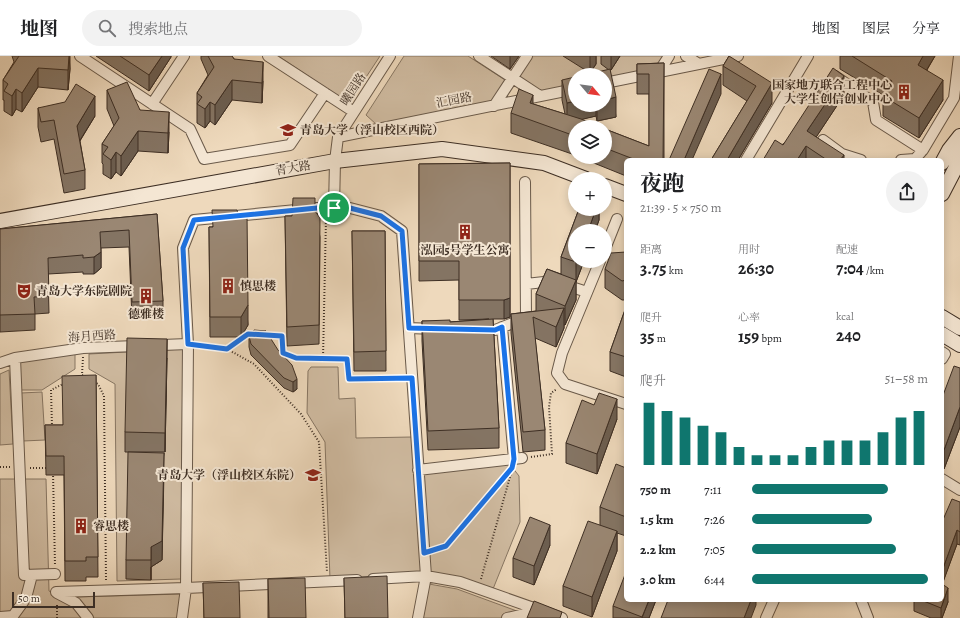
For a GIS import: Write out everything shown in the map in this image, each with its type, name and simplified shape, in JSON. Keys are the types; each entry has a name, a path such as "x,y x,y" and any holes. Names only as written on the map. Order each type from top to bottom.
{"street":[{"path":"80,56 190,129 204,159 290,145 325,94"},
{"path":"152,104 184,56"},
{"path":"268,56 354,112"},
{"name":"曦园路","path":"330,208 338,137 390,56"},
{"path":"479,56 540,96"},
{"path":"494,106 527,56"},
{"path":"658,72 669,56"},
{"path":"686,56 699,64"},
{"path":"612,82 738,56"},
{"path":"747,158 808,56"},
{"path":"916,158 923,150 954,98 959,56"},
{"path":"835,76 873,102 876,120 923,150"},
{"name":"汇园路","path":"338,137 568,90"},
{"path":"944,159 960,136"},
{"path":"822,140 842,154 855,158"},
{"name":"青大路","path":"0,222 335,161 442,149 544,163 568,172"},
{"path":"944,190 955,169 960,154"},
{"path":"472,329 495,330 526,318 525,182"},
{"path":"612,189 624,193"},
{"path":"182,618 186,588 188,344 183,248 194,220 330,208 350,208 381,216 402,231 426,576 418,618"},
{"path":"612,232 617,219"},
{"path":"597,268 562,353 557,373 565,384 624,403"},
{"path":"526,284 553,281 587,292"},
{"path":"944,318 960,328"},
{"path":"418,470 516,462 502,327"},
{"path":"409,328 448,329"},
{"path":"944,335 960,345"},
{"name":"海月西路","path":"0,363 15,358 83,348 188,344"},
{"path":"15,358 24,575 55,574"},
{"path":"944,480 960,490"},
{"path":"0,617 13,616 26,598 32,575"},
{"path":"56,592 186,588 426,576 460,582 562,618"},
{"path":"56,592 76,603 88,618"},
{"path":"767,618 773,602"},
{"path":"862,602 868,618"},
{"path":"508,618 525,614 530,607"}],"path":[{"path":"323,359 330,208"},
{"path":"227,349 248,334 255,334"},
{"path":"262,335 282,336 283,353 296,358 347,359 349,379 412,378"},
{"path":"188,344 227,349 254,364 301,414 319,442 328,581"},
{"path":"82,375 83,348"},
{"path":"76,378 82,375"},
{"path":"82,375 87,378"},
{"path":"92,381 98,384 104,396 106,590"},
{"path":"52,429 51,390 64,384"},
{"path":"424,553 446,546 516,462 552,454 549,407 551,393 565,384"},
{"path":"479,588 516,462"},
{"path":"53,468 55,574"},
{"path":"56,592 57,618"}],"shaded area":[{"path":"278,56 380,56 349,103"},
{"path":"404,56 468,56 505,80 492,101 377,125 366,115"},
{"path":"531,56 665,56 656,69 612,78 612,68 568,68 568,87 542,93 517,77"},
{"path":"183,349 181,579 117,581 115,384 89,369 89,354"},
{"path":"75,353 75,369 42,390 20,390 19,361"},
{"path":"311,367 338,367 339,399 355,398 356,438 412,437 422,573 330,579 325,442 307,413 308,371"},
{"path":"9,370 13,444 0,445 0,374"},
{"path":"42,392 45,440 23,441 21,393"},
{"path":"509,463 519,476 520,522 493,589 430,573 423,474"},
{"path":"0,479 46,479 49,591 73,604 83,618 0,618"},
{"path":"429,584 457,589 525,614 523,618 423,618"},
{"path":"182,594 178,618 93,618 77,597"}],"building":[{"path":"19,56 69,56 68,70 38,68 22,93 16,89 12,96 4,91 8,84 3,80"},
{"path":"120,56 162,56 149,75"},
{"path":"208,56 232,56 234,59 263,62 262,83 232,80 215,105 210,102 205,109 197,104 202,97 197,93 214,67"},
{"path":"729,56 772,83 728,158 712,158 756,86 723,66"},
{"path":"852,56 923,56 918,65 943,80 919,118 883,96 892,81"},
{"path":"664,63 663,158 631,158 612,151 612,132 649,146 649,74 637,74 637,64"},
{"path":"833,68 844,76 807,131 844,155 842,158 824,158 806,146 798,158 764,158 775,140 783,145"},
{"path":"709,69 721,74 685,158 670,158"},
{"path":"612,78 616,97 612,98"},
{"path":"568,79 567,103 562,80"},
{"path":"127,82 140,110 169,112 168,133 138,131 121,156 116,152 111,160 103,154 108,147 102,144 119,118 107,90"},
{"path":"76,84 95,96 77,126 85,170 64,174 54,120 41,122 38,108 65,102"},
{"path":"519,89 533,95 530,103 584,120 568,120 568,133 511,113"},
{"name":"泓园5号学生公寓","path":"510,163 510,298 504,300 459,300 459,261 419,261 419,164"},
{"path":"293,198 315,198 315,211 320,218 319,325 287,327 285,216 292,216"},
{"name":"慎思楼","path":"212,210 237,210 238,214 247,214 248,305 241,317 210,317 209,227 213,227"},
{"path":"157,214 163,301 132,302 129,230 100,232 101,252 94,257 83,258 83,255 48,258 49,296 34,297 35,314 0,315 0,229"},
{"path":"576,216 593,216 591,224 573,224"},
{"path":"352,231 385,231 386,351 354,352"},
{"path":"568,238 568,259 561,257"},
{"path":"624,252 624,280 622,281 605,269 612,268 612,253"},
{"path":"547,269 576,280 565,306 536,294"},
{"path":"564,308 556,327 533,317 545,430 523,432 511,314"},
{"path":"624,313 624,356 610,352"},
{"path":"493,319 499,428 428,431 422,321 450,320 450,322"},
{"path":"254,330 266,331 278,350 292,365 297,379 293,382 284,378 251,344 249,336"},
{"path":"127,338 167,339 165,433 125,432"},
{"path":"954,366 960,368 960,407 944,450 944,393"},
{"name":"睿思楼","path":"96,375 98,557 86,557 86,561 65,561 64,456 46,456 45,425 63,425 62,376"},
{"path":"599,393 617,399 597,454 566,443 582,400 594,405"},
{"path":"128,452 164,453 162,541 151,547 151,560 126,560"},
{"path":"616,464 624,467 624,516 600,507"},
{"path":"952,499 960,502 960,532 957,530 944,566 944,517"},
{"path":"530,517 550,525 534,566 513,558"},
{"path":"588,521 617,531 592,597 563,586"},
{"path":"387,576 388,618 345,618 344,578"},
{"path":"624,577 624,602 648,602 642,617 613,606"},
{"path":"305,578 306,618 269,618 268,579"},
{"path":"239,582 240,618 204,618 203,583"},
{"path":"944,585 948,588 944,599"},
{"path":"534,601 562,612 560,618 527,618"},
{"path":"667,602 750,602 744,618 661,618"},
{"path":"926,602 943,602 941,608"}],"place":[{"name":"国家地方联合工程中心 大学生创信创业中心","path":"904,92"},
{"name":"青岛大学（浮山校区西院）","path":"288,130"},
{"name":"泓园5号学生公寓","path":"465,232"},
{"name":"慎思楼","path":"228,286"},
{"name":"青岛大学东院剧院","path":"24,291"},
{"name":"德雅楼","path":"146,296"},
{"name":"青岛大学（浮山校区东院）","path":"313,475"},
{"name":"睿思楼","path":"81,526"}],"route":[{"path":"317,208 334,208 350,208 381,216 402,231 409,328 495,330 502,327 514,459 512,468 446,546 424,553 412,378 349,379 347,359 296,358 283,353 282,336 248,334 227,349 214,346 188,344 183,248 194,220 317,208"}]}
